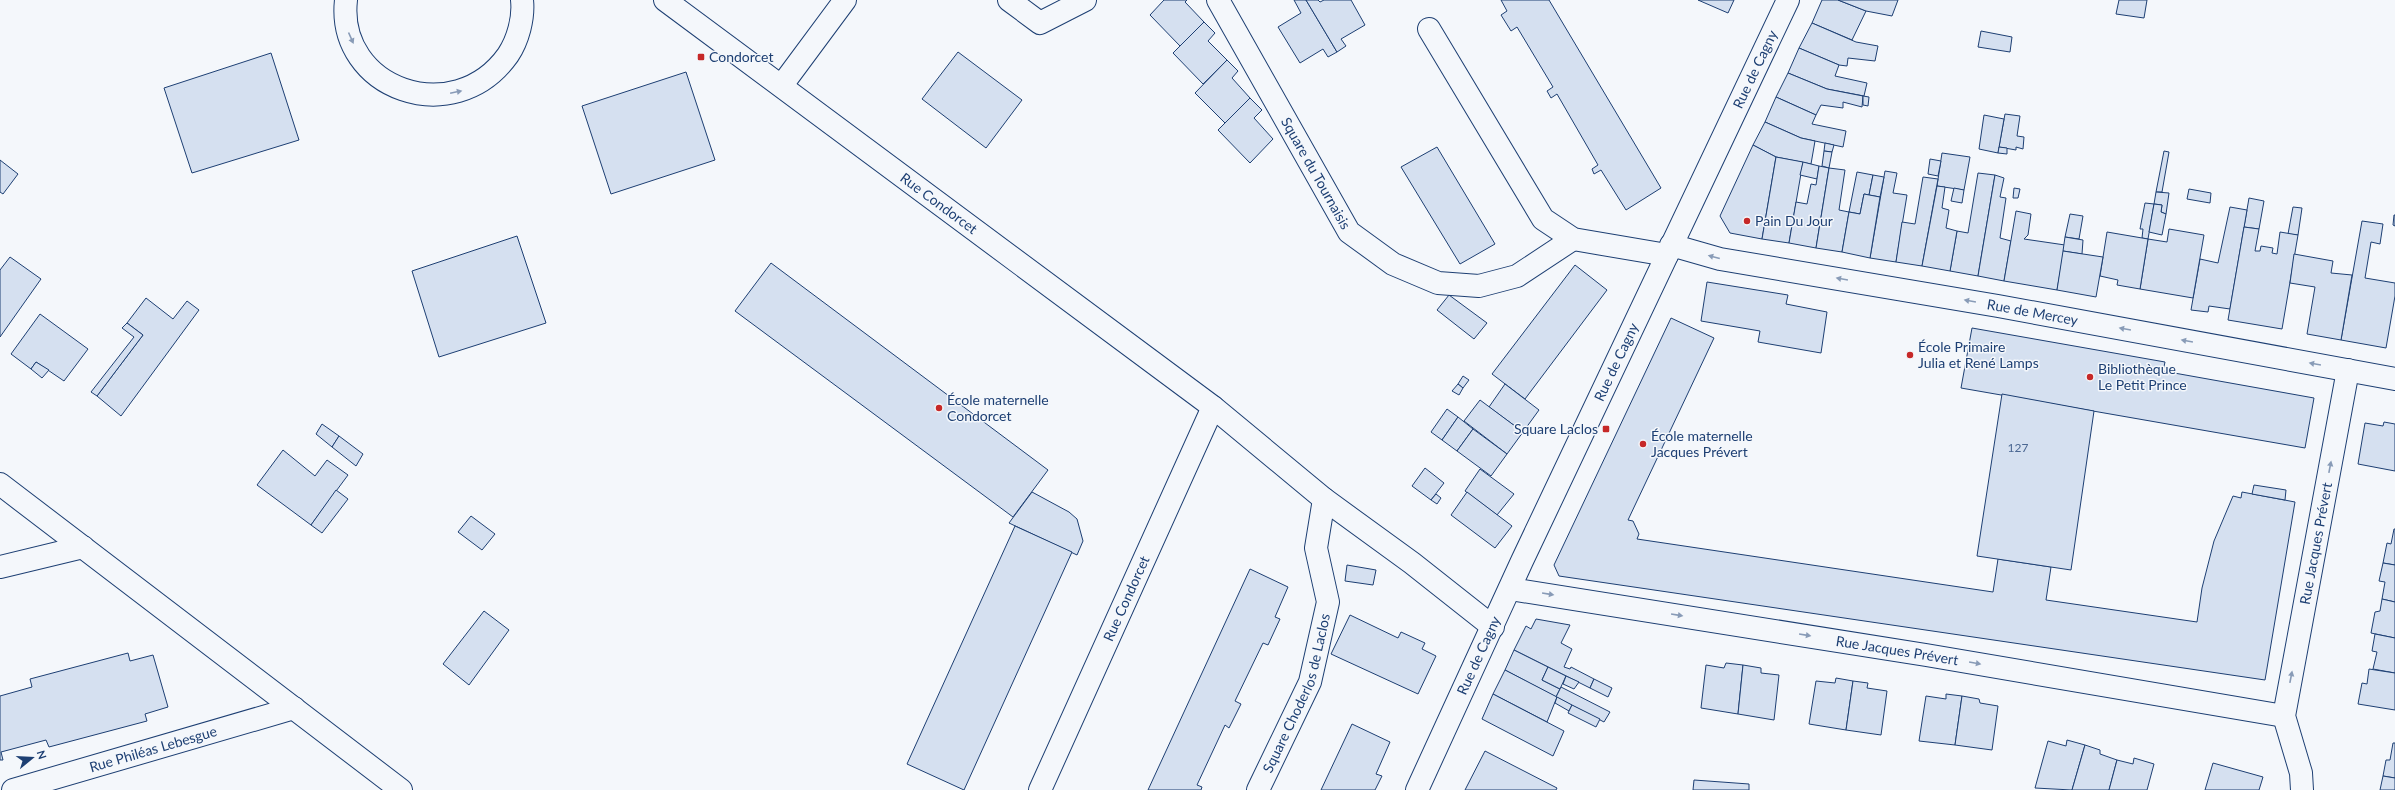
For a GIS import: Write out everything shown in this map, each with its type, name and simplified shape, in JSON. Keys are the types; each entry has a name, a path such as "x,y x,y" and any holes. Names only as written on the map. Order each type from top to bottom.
{"street":[{"path":"346,0 345,8 349,34 361,58 379,77 398,88 419,95 442,96 464,91 483,80 500,66 513,47 520,26 522,0"},
{"name":"Rue Condorcet","path":"665,0 782,85 1213,407 1324,499 1412,563 1493,627"},
{"path":"782,85 845,0"},
{"path":"1009,0 1040,23 1085,0"},
{"name":"Square du Tournaisis","path":"1218,0 1349,232 1393,264 1438,283 1479,286 1517,276 1573,239"},
{"name":"Rue de Cagny","path":"1417,790 1510,588 1788,0"},
{"path":"1429,29 1543,219 1573,239 1669,250"},
{"name":"Rue de Mercey","path":"1669,250 1998,306 2395,379"},
{"name":"Rue Jacques Prévert","path":"2302,790 2301,774 2284,716 2348,370"},
{"name":"Rue Condorcet","path":"1040,790 1213,407"},
{"path":"0,484 401,790"},
{"name":"Square Choderlos de Laclos","path":"1258,790 1310,682 1328,602 1316,548 1324,499"},
{"path":"0,568 83,547"},
{"name":"Rue Jacques Prévert","path":"1510,588 1926,655 2284,716"},
{"name":"Rue Philéas Lebesgue","path":"13,790 294,708"}],"building":[{"path":"1164,0 1187,0 1185,2 1204,22 1180,46 1150,15"},
{"path":"1294,0 1306,0 1337,52 1328,57 1323,49 1300,63 1278,27 1301,13"},
{"path":"1306,0 1318,0 1320,2 1324,0 1351,0 1365,25 1341,39 1346,46 1337,52"},
{"path":"1501,0 1549,0 1661,188 1626,210 1601,170 1594,174 1592,169 1598,165 1557,94 1551,98 1547,91 1553,87 1517,27 1511,31 1501,15 1507,11"},
{"path":"1698,0 1734,0 1728,13"},
{"path":"1822,0 1838,0 1866,11 1852,40 1812,23"},
{"path":"1838,0 1898,0 1892,16 1866,11"},
{"path":"2119,0 2147,0 2144,18 2116,14"},
{"path":"1204,22 1215,33 1208,41 1227,60 1203,84 1173,53"},
{"path":"1812,23 1856,42 1878,46 1875,61 1848,58 1847,66 1839,65 1799,48"},
{"path":"1981,31 2012,37 2010,52 1978,47"},
{"path":"1799,48 1839,65 1835,76 1867,83 1864,96 1827,89 1788,73"},
{"path":"958,52 1022,100 986,148 922,99"},
{"path":"271,53 299,140 192,173 164,88"},
{"path":"1227,60 1238,71 1232,78 1250,98 1225,123 1195,93"},
{"path":"686,72 715,160 611,194 582,106"},
{"path":"1788,73 1827,89 1863,96 1862,107 1843,102 1843,108 1821,105 1816,115 1776,97"},
{"path":"1863,96 1869,97 1868,106 1863,105"},
{"path":"1776,97 1816,115 1812,124 1846,131 1843,147 1801,138 1765,122"},
{"path":"1250,98 1262,110 1254,118 1273,139 1250,163 1218,130"},
{"path":"2005,114 2020,116 2017,136 2024,137 2023,149 2016,147 2016,150 1999,147"},
{"path":"1984,115 2004,119 1998,153 1979,149"},
{"path":"1765,122 1801,138 1815,141 1811,164 1776,157 1753,145"},
{"path":"1825,143 1834,145 1832,152 1824,151"},
{"path":"1753,145 1776,157 1762,239 1730,233 1720,216"},
{"path":"1437,147 1495,244 1460,264 1401,167"},
{"path":"1999,147 2007,148 2007,154 1998,153"},
{"path":"1824,151 1832,152 1829,168 1822,166"},
{"path":"2164,151 2169,152 2162,192 2156,192"},
{"path":"1942,153 1970,157 1964,190 1937,186"},
{"path":"1776,157 1803,162 1789,243 1762,239"},
{"path":"1930,159 1941,161 1938,176 1928,174"},
{"path":"0,160 18,174 3,194 0,192"},
{"path":"1803,162 1819,166 1817,179 1800,175"},
{"path":"1819,166 1829,168 1816,248 1789,243 1796,202 1807,204 1811,184 1816,185"},
{"path":"1829,168 1845,170 1839,210 1849,212 1842,252 1816,248"},
{"path":"1885,171 1897,173 1893,193 1907,195 1896,262 1870,258"},
{"path":"1857,172 1873,175 1869,195 1864,194 1860,214 1849,212"},
{"path":"1978,173 1995,175 1978,276 1950,271 1957,231 1968,233"},
{"path":"1873,175 1884,177 1880,197 1869,195"},
{"path":"1995,175 2004,178 2000,197 2006,198 2000,238 2011,241 2004,281 1978,276"},
{"path":"1923,177 1938,179 1922,266 1896,262 1902,222 1915,224"},
{"path":"1937,186 1945,187 1942,208 1949,210 1946,228 1957,231 1950,271 1922,266"},
{"path":"1954,188 1964,190 1962,203 1951,201"},
{"path":"2014,188 2020,189 2018,198 2013,198"},
{"path":"2189,189 2211,193 2210,203 2187,199"},
{"path":"2156,192 2169,193 2166,214 2161,212 2162,205 2154,204"},
{"path":"1864,194 1880,197 1870,258 1842,252 1849,212 1860,214"},
{"path":"2249,198 2264,201 2259,229 2244,227"},
{"path":"2145,203 2154,204 2148,239 2142,238 2143,229 2140,229"},
{"path":"2154,204 2162,205 2161,212 2166,214 2162,235 2149,232"},
{"path":"2230,207 2247,210 2230,309 2209,306 2208,312 2191,310 2200,259 2218,263"},
{"path":"2293,207 2302,208 2298,235 2288,234"},
{"path":"2016,211 2031,214 2028,235 2024,239 2065,245 2057,290 2004,281"},
{"path":"2070,214 2083,216 2079,239 2065,237"},
{"path":"2395,215 2395,226 2393,225"},
{"path":"2362,221 2383,224 2380,244 2371,242 2365,278 2395,283 2395,296 2386,348 2341,340"},
{"path":"2244,227 2259,229 2255,251 2260,251 2261,246 2273,248 2272,253 2277,254 2280,232 2298,235 2282,329 2228,320"},
{"path":"2169,229 2204,235 2193,298 2140,289 2148,239 2167,242"},
{"path":"2107,232 2148,239 2140,289 2117,285 2118,280 2100,276"},
{"path":"517,236 546,323 439,357 412,271"},
{"path":"2065,237 2083,240 2082,254 2063,251"},
{"path":"2063,251 2103,257 2096,297 2057,290"},
{"path":"2294,254 2333,261 2331,273 2352,275 2341,340 2307,334 2315,287 2290,283"},
{"path":"10,257 41,279 0,337 0,270"},
{"path":"771,263 1048,470 1013,517 735,311"},
{"path":"1575,265 1607,290 1525,399 1492,374"},
{"path":"1707,282 1788,295 1786,304 1827,312 1821,353 1758,342 1760,331 1701,321"},
{"path":"1449,295 1487,323 1474,339 1437,310"},
{"path":"146,298 173,319 187,301 199,310 121,416 97,396 143,335 127,323"},
{"path":"40,314 88,349 64,381 36,362 31,369 11,354"},
{"path":"1671,318 1714,338 1628,520 1633,521 1639,534 1637,539 1993,592 1998,559 2051,567 2046,600 2197,622 2202,588 2214,541 2233,496 2241,498 2242,492 2295,502 2265,680 1559,576 1554,565"},
{"path":"127,323 143,335 97,396 91,392 134,337 122,328"},
{"path":"1972,328 2165,362 2163,371 2314,398 2305,448 1961,388"},
{"path":"36,362 49,370 42,378 31,369"},
{"path":"1463,376 1469,380 1463,388 1458,384"},
{"path":"1458,384 1463,388 1459,395 1452,391"},
{"path":"1505,384 1539,410 1523,432 1489,407"},
{"path":"2002,394 2094,411 2071,570 1977,556"},
{"path":"1480,400 1523,432 1507,454 1464,421"},
{"path":"1447,409 1458,417 1442,440 1431,432"},
{"path":"1458,417 1473,429 1457,451 1442,440"},
{"path":"2384,422 2395,424 2395,471 2358,464 2365,423 2383,426"},
{"path":"322,424 339,436 332,447 316,434"},
{"path":"1473,429 1507,454 1491,476 1457,451"},
{"path":"339,436 363,454 356,466 332,447"},
{"path":"283,450 315,476 327,460 348,475 311,525 257,485"},
{"path":"1425,468 1444,483 1431,500 1412,486"},
{"path":"1480,469 1514,494 1497,515 1465,491"},
{"path":"2254,485 2286,490 2285,500 2252,494"},
{"path":"336,490 348,499 322,533 311,525"},
{"path":"1032,492 1069,512 1077,519 1083,541 1077,555 1009,523"},
{"path":"1467,492 1512,526 1495,548 1451,515"},
{"path":"1436,494 1441,498 1437,504 1431,500"},
{"path":"471,516 495,534 482,550 458,532"},
{"path":"1015,526 1072,552 964,790 907,764"},
{"path":"2394,529 2395,565 2383,563 2387,543 2391,544"},
{"path":"2383,563 2395,565 2395,602 2382,599 2385,582 2379,581"},
{"path":"1347,565 1376,570 1373,585 1345,581"},
{"path":"1250,569 1288,587 1275,617 1280,619 1268,645 1263,643 1235,701 1241,704 1229,728 1225,725 1197,785 1202,787 1201,790 1148,790"},
{"path":"2382,599 2395,602 2395,638 2371,633 2375,612 2380,611"},
{"path":"484,611 509,630 469,685 443,664"},
{"path":"1350,615 1398,638 1401,632 1425,643 1422,649 1436,656 1418,694 1331,654"},
{"path":"1536,619 1570,625 1561,643 1572,649 1564,667 1570,669 1571,667 1594,679 1590,688 1514,650 1526,626 1531,629"},
{"path":"2375,634 2395,638 2395,673 2373,669 2377,652 2372,651"},
{"path":"1514,650 1548,667 1542,680 1560,689 1556,697 1505,670"},
{"path":"128,653 130,661 153,655 168,707 145,714 147,721 49,747 46,740 1,752 3,760 0,760 0,696 32,687 30,679"},
{"path":"1726,663 1743,665 1738,714 1701,708 1706,665 1724,668"},
{"path":"1743,665 1761,668 1761,673 1779,675 1774,720 1738,714"},
{"path":"1548,667 1566,676 1560,689 1542,680"},
{"path":"2369,669 2395,673 2395,710 2358,704 2362,683 2367,684"},
{"path":"1505,670 1557,697 1547,722 1493,694"},
{"path":"1566,676 1579,682 1574,689 1563,684"},
{"path":"1836,678 1853,681 1846,730 1809,724 1816,681 1835,683"},
{"path":"1594,679 1612,688 1608,697 1590,688"},
{"path":"1853,681 1868,683 1867,688 1887,691 1881,735 1846,730"},
{"path":"1561,687 1610,712 1604,722 1556,697"},
{"path":"1493,694 1564,731 1553,756 1482,719"},
{"path":"1946,694 1962,696 1955,745 1919,741 1926,696 1946,699"},
{"path":"1962,696 1979,699 1980,703 1998,706 1992,750 1955,745"},
{"path":"1557,697 1572,705 1569,711 1555,703"},
{"path":"1572,705 1600,719 1596,727 1568,713"},
{"path":"1352,724 1390,742 1376,774 1382,776 1375,790 1321,790"},
{"path":"2067,740 2085,745 2072,790 2035,788 2048,741 2066,746"},
{"path":"2393,743 2395,743 2395,778 2383,776 2386,760 2390,760"},
{"path":"2085,745 2100,750 2100,754 2117,760 2109,790 2072,790"},
{"path":"1485,751 1557,788 1556,790 1465,790"},
{"path":"2134,758 2154,764 2147,790 2109,790 2117,760 2133,764"},
{"path":"2213,763 2263,777 2259,790 2205,790"},
{"path":"2383,776 2395,778 2395,790 2380,790"},
{"path":"1694,780 1749,784 1749,790 1693,790"}],"place":[{"name":"Condorcet","path":"701,57"},
{"name":"Pain Du Jour","path":"1747,221"},
{"name":"École Primaire Julia et René Lamps","path":"1910,355"},
{"name":"Bibliothèque Le Petit Prince","path":"2090,377"},
{"name":"École maternelle Condorcet","path":"939,408"},
{"name":"Square Laclos","path":"1606,429"},
{"name":"École maternelle Jacques Prévert","path":"1643,444"}]}
